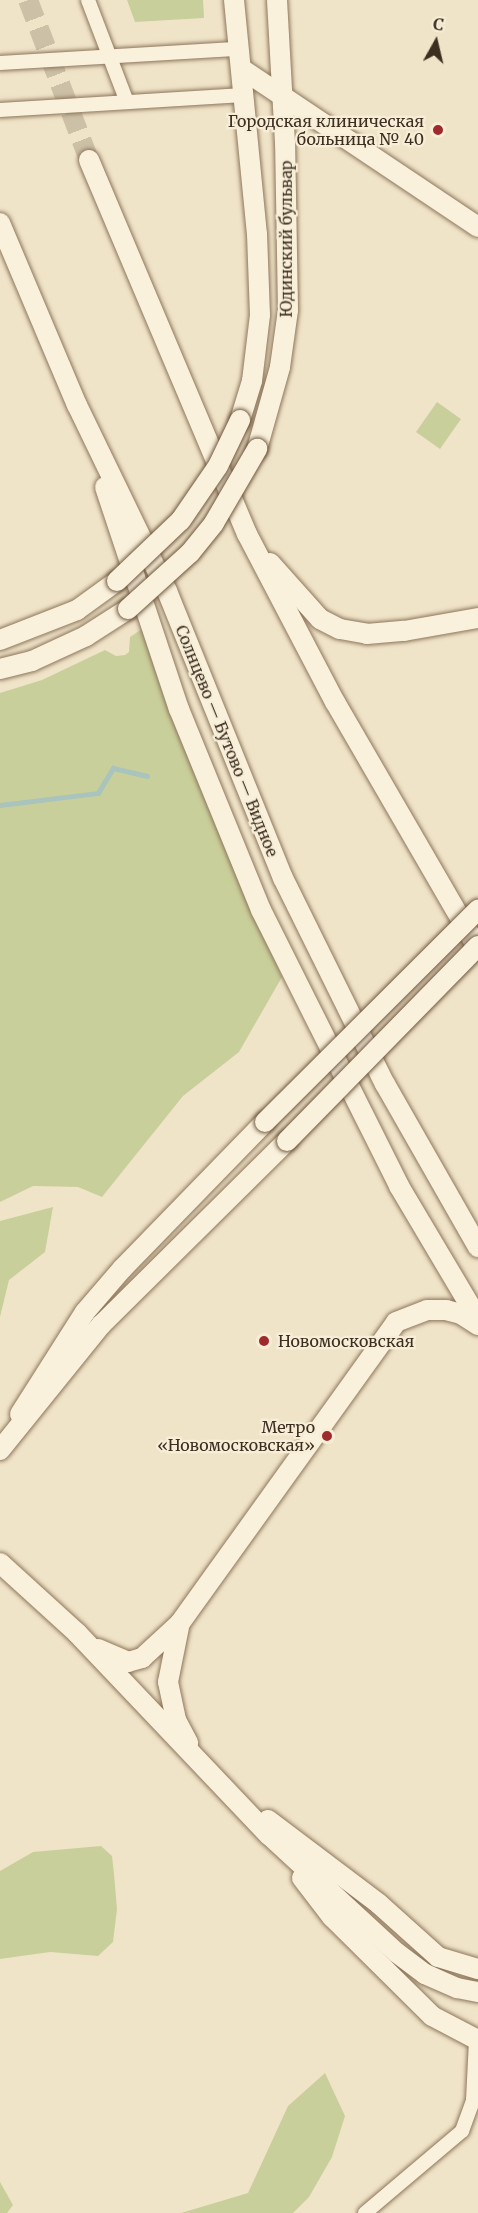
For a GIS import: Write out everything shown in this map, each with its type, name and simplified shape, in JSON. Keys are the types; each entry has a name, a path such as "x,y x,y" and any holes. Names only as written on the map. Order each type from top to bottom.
{"main road":[{"name":"Юдинский бульвар","path":"0,640 77,610 117,581 181,520 218,466 240,420 252,381 260,315 242,69 234,0"},
{"path":"277,0 282,97"},
{"path":"242,69 478,227"},
{"name":"Юдинский бульвар","path":"0,669 32,661 86,636 150,592 202,538 257,449 280,367 288,310 282,97"},
{"path":"1,1449 107,1318 478,948 329,692 247,534 88,160"},
{"name":"Солнцево — Бутово — Видное","path":"0,223 76,405 167,591 283,878 385,1084 478,1247"},
{"path":"76,405 179,709 261,910 399,1186 478,1320"},
{"path":"247,534 297,596 320,618 340,630 367,634 404,631 478,618"},
{"path":"1,1449 34,1389 85,1312 213,1172 478,910"},
{"path":"85,1642 112,1658 128,1662 142,1658 180,1623 396,1322 427,1310 446,1310 461,1314 478,1325"},
{"path":"0,1563 85,1642 200,1766 269,1835 397,1953 425,1974 458,1988 478,1992"},
{"path":"180,1623 168,1682 170,1701 200,1766"},
{"path":"218,1784 379,1904 438,1958 478,1969"},
{"path":"269,1835 332,1917 432,2016 477,2040"}],"street":[{"path":"88,0 127,102"},
{"path":"0,63 239,49"},
{"path":"0,110 244,95"},
{"path":"365,2213 462,2131 473,2100 477,2040"}],"green space":[{"path":"127,0 203,0 204,18 135,22"},
{"path":"437,402 461,419 440,449 416,432"},
{"path":"145,627 238,874 282,977 239,1052 183,1096 102,1197 78,1187 33,1186 0,1202 0,693 42,680 105,650 116,656 125,655 129,652 130,637"},
{"path":"53,1207 45,1252 9,1280 0,1317 0,1221"},
{"path":"101,1846 112,1856 117,1909 113,1942 98,1956 50,1952 0,1959 0,1871 33,1852"},
{"path":"325,2073 345,2116 332,2157 309,2197 293,2213 181,2213 248,2193 288,2106"},
{"path":"0,2182 13,2205 7,2213 0,2213"}],"waterway":[{"path":"0,805 98,793 113,768 147,776"}],"tunnel":[{"path":"28,0 89,160"}],"place":[{"name":"Городская клиническая больница № 40","path":"438,130"},
{"name":"Новомосковская","path":"264,1341"},
{"name":"Метро «Новомосковская»","path":"327,1436"}]}
